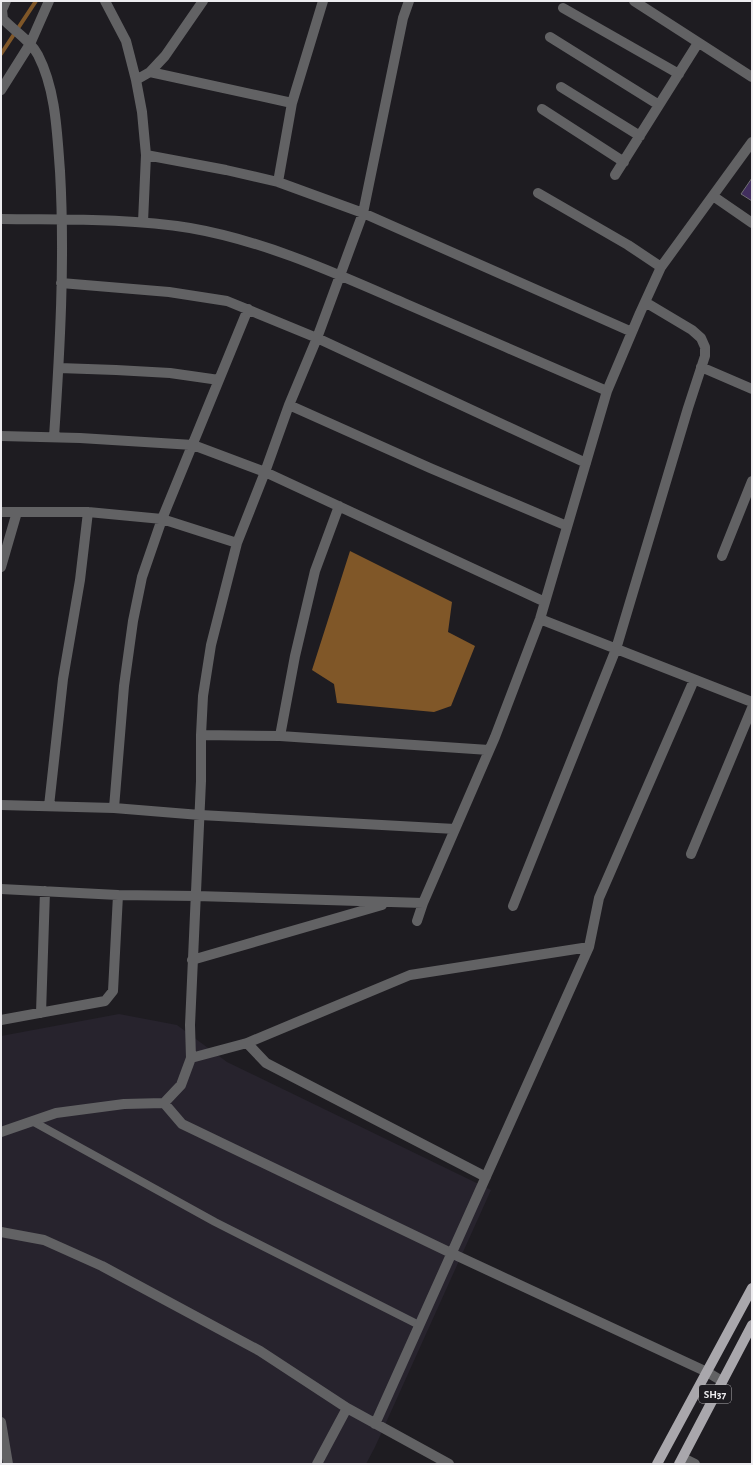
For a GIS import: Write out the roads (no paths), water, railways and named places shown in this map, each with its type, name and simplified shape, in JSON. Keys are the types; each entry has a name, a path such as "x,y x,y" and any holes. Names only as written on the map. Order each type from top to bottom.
{"main road":[{"path":"656,1464 752,1288"},
{"name":"SH37","path":"681,1461 752,1325"}],"street":[{"path":"6,1 2,10 2,19 28,42 38,55 44,70 57,124 62,220 59,368 54,437"},
{"path":"1,90 49,1"},
{"path":"136,80 150,72 165,56 203,1"},
{"path":"278,182 292,103 323,1"},
{"path":"1,1132 56,1113 124,1104 164,1103 181,1086 191,1058 190,1025 192,960 202,781 201,735 203,696 211,645 237,543 289,405 317,338 363,213 403,18 409,1"},
{"path":"634,1 752,77"},
{"path":"110,3 126,41 142,112 146,155 143,222"},
{"path":"563,8 679,74"},
{"path":"550,36 659,105"},
{"path":"615,175 698,43"},
{"path":"150,72 292,103"},
{"path":"561,87 640,136"},
{"path":"542,110 624,162"},
{"path":"417,921 423,903 489,750 540,619 607,391 632,332 662,268 752,142"},
{"path":"146,155 226,170 278,182 363,213 632,332"},
{"path":"538,193 628,245 662,268"},
{"path":"713,196 752,223"},
{"path":"1,219 143,222 191,228 250,242 288,254 340,275 607,391"},
{"path":"61,283 169,292 227,301 317,338 586,463"},
{"path":"513,906 616,649 705,356 705,347 701,338 692,330 645,302"},
{"path":"114,808 124,686 133,620 142,577 162,519 248,309"},
{"path":"701,367 752,389"},
{"path":"59,368 170,373 219,380"},
{"path":"289,405 567,526"},
{"path":"1,436 54,437 193,445 265,472 545,602"},
{"path":"722,556 752,482"},
{"path":"280,736 295,656 315,571 339,506"},
{"path":"1,512 88,512 162,519 237,543"},
{"path":"1,567 17,512"},
{"path":"49,806 63,679 80,580 88,512"},
{"path":"540,619 752,702"},
{"path":"375,1424 589,947 599,898 694,680"},
{"path":"690,854 752,708"},
{"path":"201,735 280,736 489,750"},
{"path":"1,804 114,808 200,815 455,829"},
{"path":"1,889 118,895 423,903"},
{"path":"41,1013 45,891"},
{"path":"1,1020 105,1001 113,991 118,895"},
{"path":"192,960 392,902"},
{"path":"191,1058 247,1043 410,975 589,947"},
{"path":"247,1043 266,1063 486,1177"},
{"path":"164,1103 182,1124 451,1253 707,1372 722,1381"},
{"path":"1,1232 44,1240 102,1266 260,1351 347,1408 449,1464"},
{"path":"317,1464 347,1408"},
{"path":"1,1422 8,1464"},
{"path":"681,1461 695,1464"}],"lane":[{"path":"32,1121 215,1222 419,1325"}],"waterway":[{"path":"1,54 36,1"}]}
